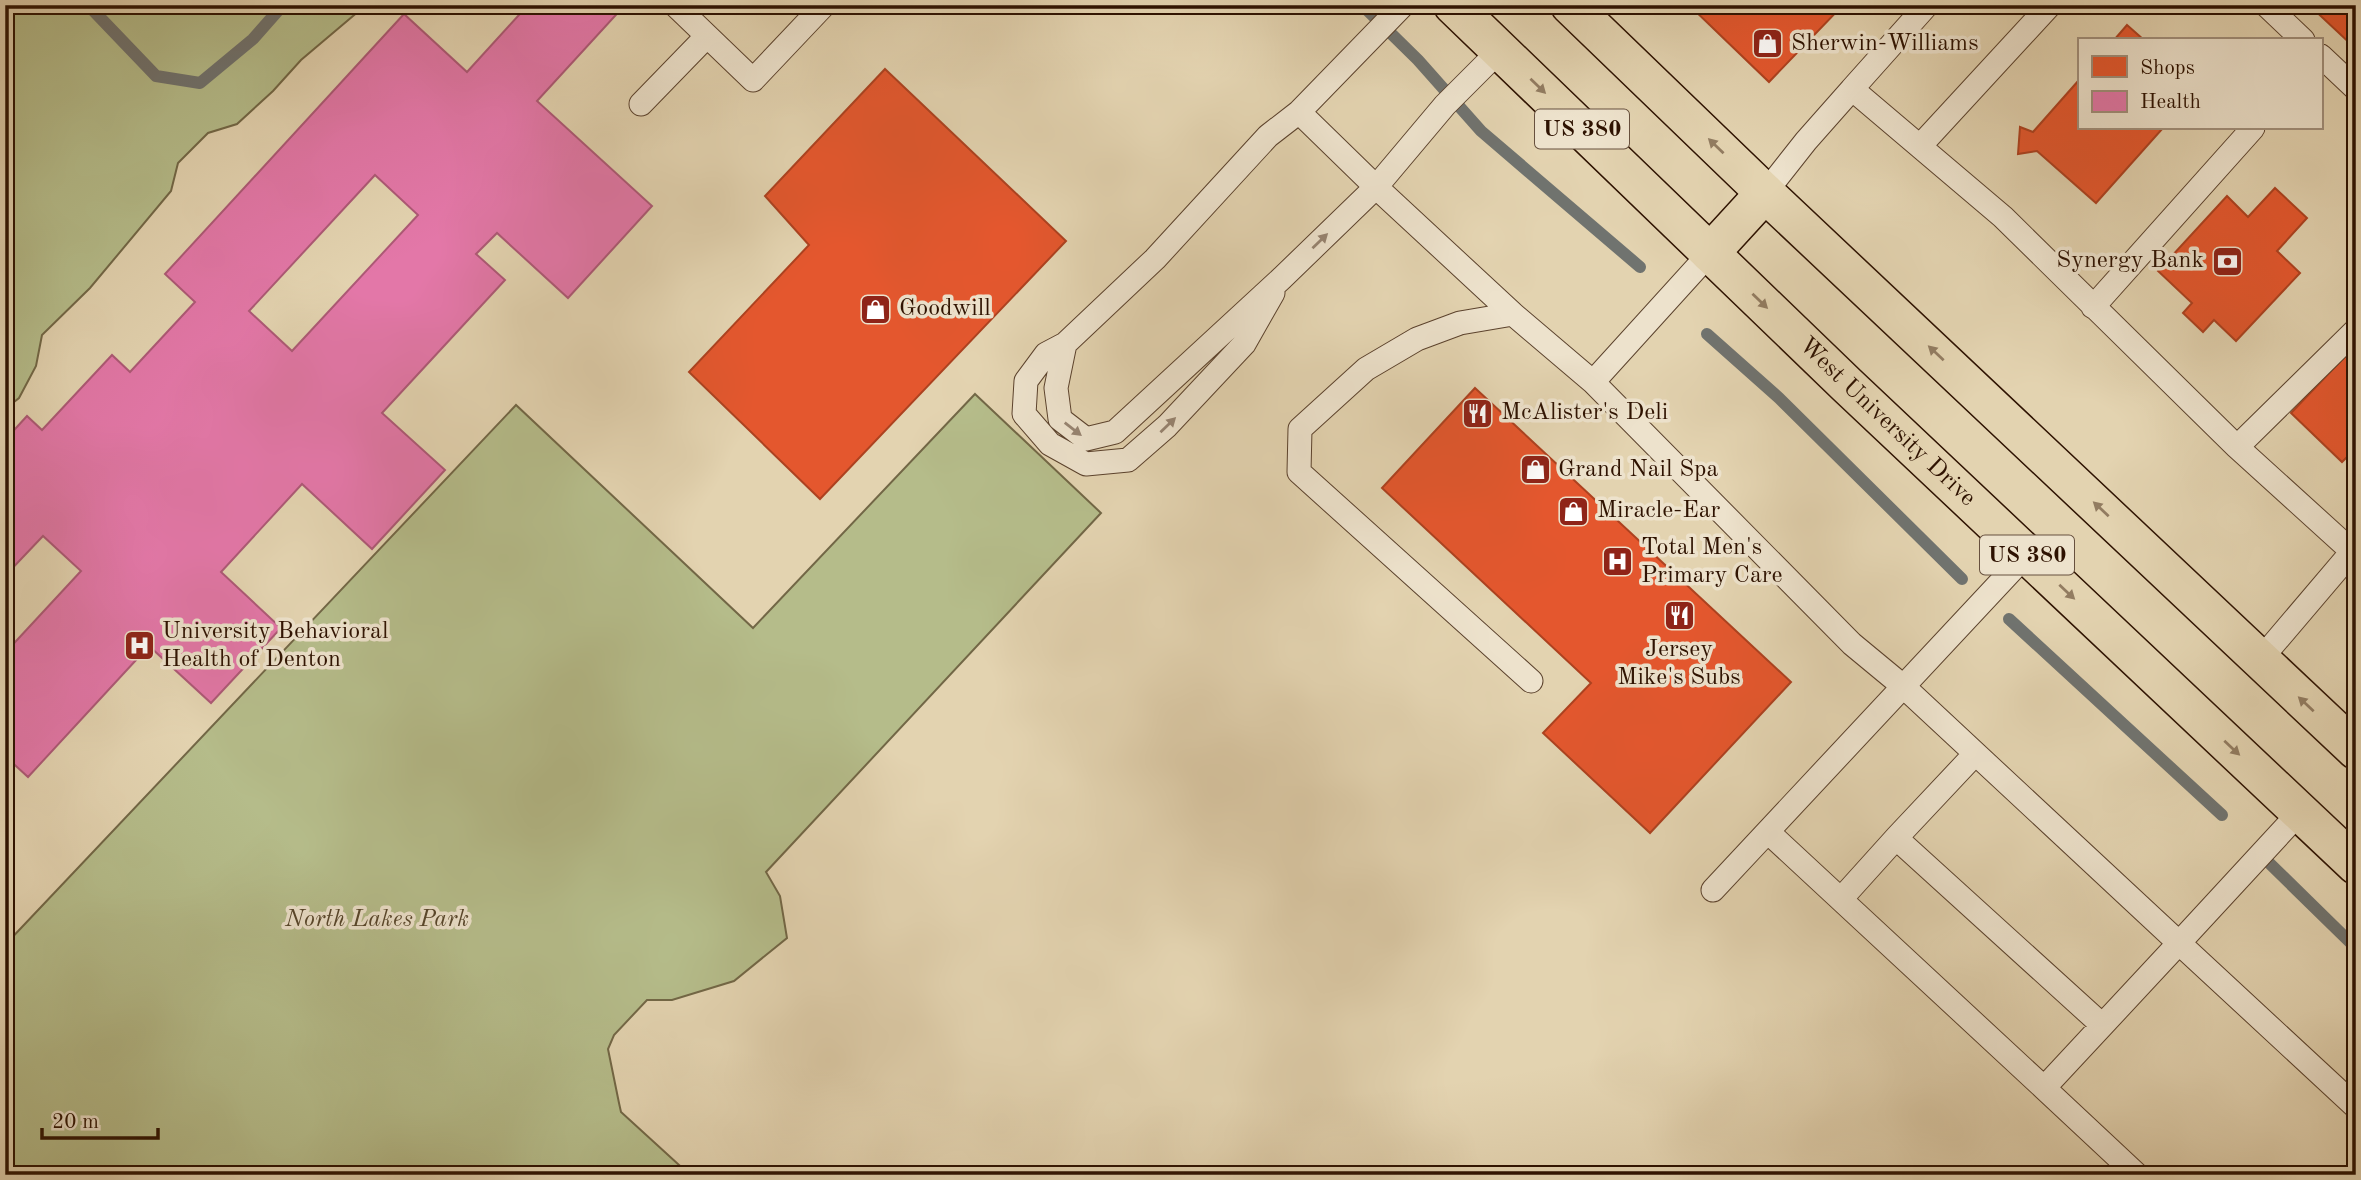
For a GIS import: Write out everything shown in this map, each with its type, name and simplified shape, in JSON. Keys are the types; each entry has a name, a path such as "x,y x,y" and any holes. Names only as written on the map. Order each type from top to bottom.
{"main road":[{"name":"West University Drive","path":"1453,5 1710,253 2356,865"},
{"name":"US 380","path":"1570,5 1765,193 2356,750"},
{"path":"1710,253 1765,193"}],"lane":[{"path":"675,5 752,80 824,5"},
{"path":"1765,193 1806,141 1927,5"},
{"path":"1920,146 2050,5"},
{"path":"2266,5 2301,38"},
{"path":"1282,278 1244,344 1167,426 1128,460 1086,464 1050,444 1024,414 1026,381 1046,354 1065,344 1155,259 1268,136 1298,112 1388,21"},
{"path":"641,104 707,36"},
{"path":"1065,344 1056,388 1060,419 1086,439 1115,432 1376,187 1445,105 1500,50"},
{"path":"2322,57 2356,89"},
{"path":"1852,89 2003,217 2237,447 2354,551 2260,660"},
{"path":"1298,112 1513,314 1593,382 1852,644 1904,687 2356,1107"},
{"path":"2093,307 2251,130"},
{"path":"1593,382 1710,253"},
{"path":"1513,314 1460,323 1417,339 1366,369 1300,429 1299,471 1531,681"},
{"path":"2237,447 2356,330"},
{"path":"1713,890 2027,554"},
{"path":"1841,899 1975,754"},
{"path":"2044,1088 2300,812"},
{"path":"1768,832 2137,1175"},
{"path":"1896,838 2102,1024"}],"green space":[{"path":"5,5 366,5 301,60 273,91 237,124 208,133 178,163 171,191 90,288 42,335 36,366 19,398 5,409"},
{"name":"North Lakes Park","path":"975,394 1101,513 766,872 780,896 787,938 734,981 672,1000 647,1000 614,1035 608,1049 621,1112 690,1175 5,1175 5,945 516,405 753,628"}],"building: Shops":[{"name":"Sherwin-Williams","path":"1689,5 1843,5 1769,82"},
{"path":"2309,5 2356,5 2356,49"},
{"path":"2127,25 2142,38 2116,38"},
{"name":"Goodwill","path":"885,69 1066,241 820,499 689,372 809,245 765,196"},
{"path":"2078,81 2078,130 2161,130 2096,203 2037,151 2018,154 2020,127 2033,132"},
{"name":"Synergy Bank","path":"2275,188 2307,218 2277,251 2300,273 2236,341 2214,320 2203,332 2183,313 2192,303 2158,271 2227,196 2248,217"},
{"path":"2356,345 2356,448 2342,462 2291,413"},
{"path":"1475,388 1791,682 1650,833 1543,733 1591,683 1382,488"}],"building: Health":[{"path":"528,5 625,5 537,101 652,206 568,298 497,233 476,254 505,280 382,413 445,470 372,549 302,484 221,572 281,628 211,703 149,646 28,777 5,756 5,653 81,571 43,536 5,576 5,440 27,416 42,430 112,355 130,372 195,302 165,274 404,14 467,72","holes":["375,175 418,215 292,351 249,311"]}],"waterway":[{"path":"88,5 156,76 200,83 253,39 283,5"},
{"path":"1362,5 1418,60 1481,131 1640,267"},
{"path":"1707,334 1779,398 1962,579"},
{"path":"2009,619 2222,815"},
{"path":"2262,856 2356,948"}],"place":[{"name":"Sherwin-Williams","path":"1768,44"},
{"name":"Synergy Bank","path":"2227,261"},
{"name":"Goodwill","path":"876,309"},
{"name":"McAlister's Deli","path":"1478,413"},
{"name":"Grand Nail Spa","path":"1535,470"},
{"name":"Miracle-Ear","path":"1574,511"},
{"name":"Total Men's Primary Care","path":"1618,562"},
{"name":"Jersey Mike's Subs","path":"1679,616"},
{"name":"University Behavioral Health of Denton","path":"139,646"}]}
